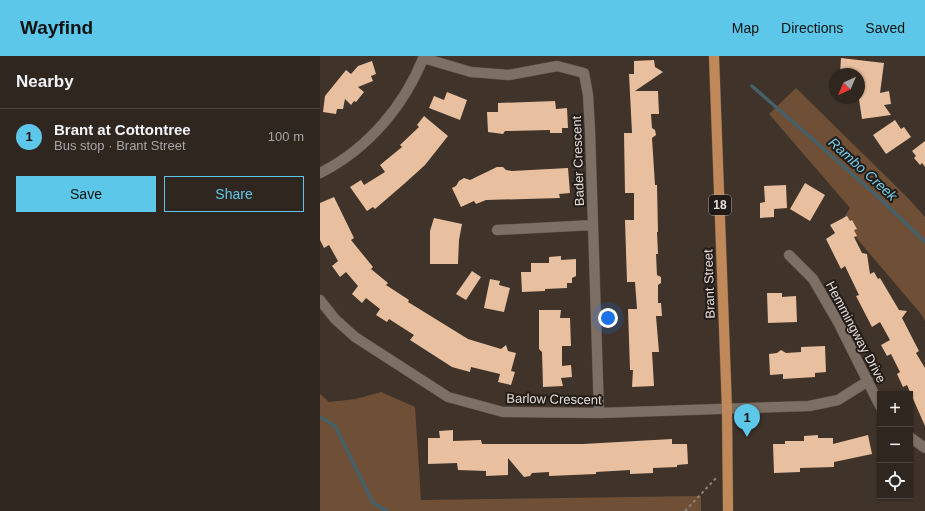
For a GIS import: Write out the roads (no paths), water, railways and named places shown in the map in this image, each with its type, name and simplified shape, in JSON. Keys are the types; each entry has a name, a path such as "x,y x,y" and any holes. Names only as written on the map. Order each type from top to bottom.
{"main road":[{"name":"Brant Street","path":"714,56 728,511"}],"street":[{"path":"320,173 359,148 377,131 398,105 416,75 424,57"},
{"name":"Bader Crescent","path":"424,57 471,72 510,75 557,66 584,73 588,95 599,413"},
{"path":"497,230 593,224"},
{"name":"Hemmingway Drive","path":"789,255 813,279 838,322 877,400"},
{"name":"Barlow Crescent","path":"320,300 335,319 355,337 448,398 503,412 599,413 809,406 838,400 868,381"},
{"path":"913,440 925,448"}],"waterway":[{"name":"Rambo Creek","path":"752,86 876,195 925,242"},
{"path":"320,417 335,426 373,503 387,511"}],"place":[{"name":"Brant at Cottontree","path":"747,437"}]}
